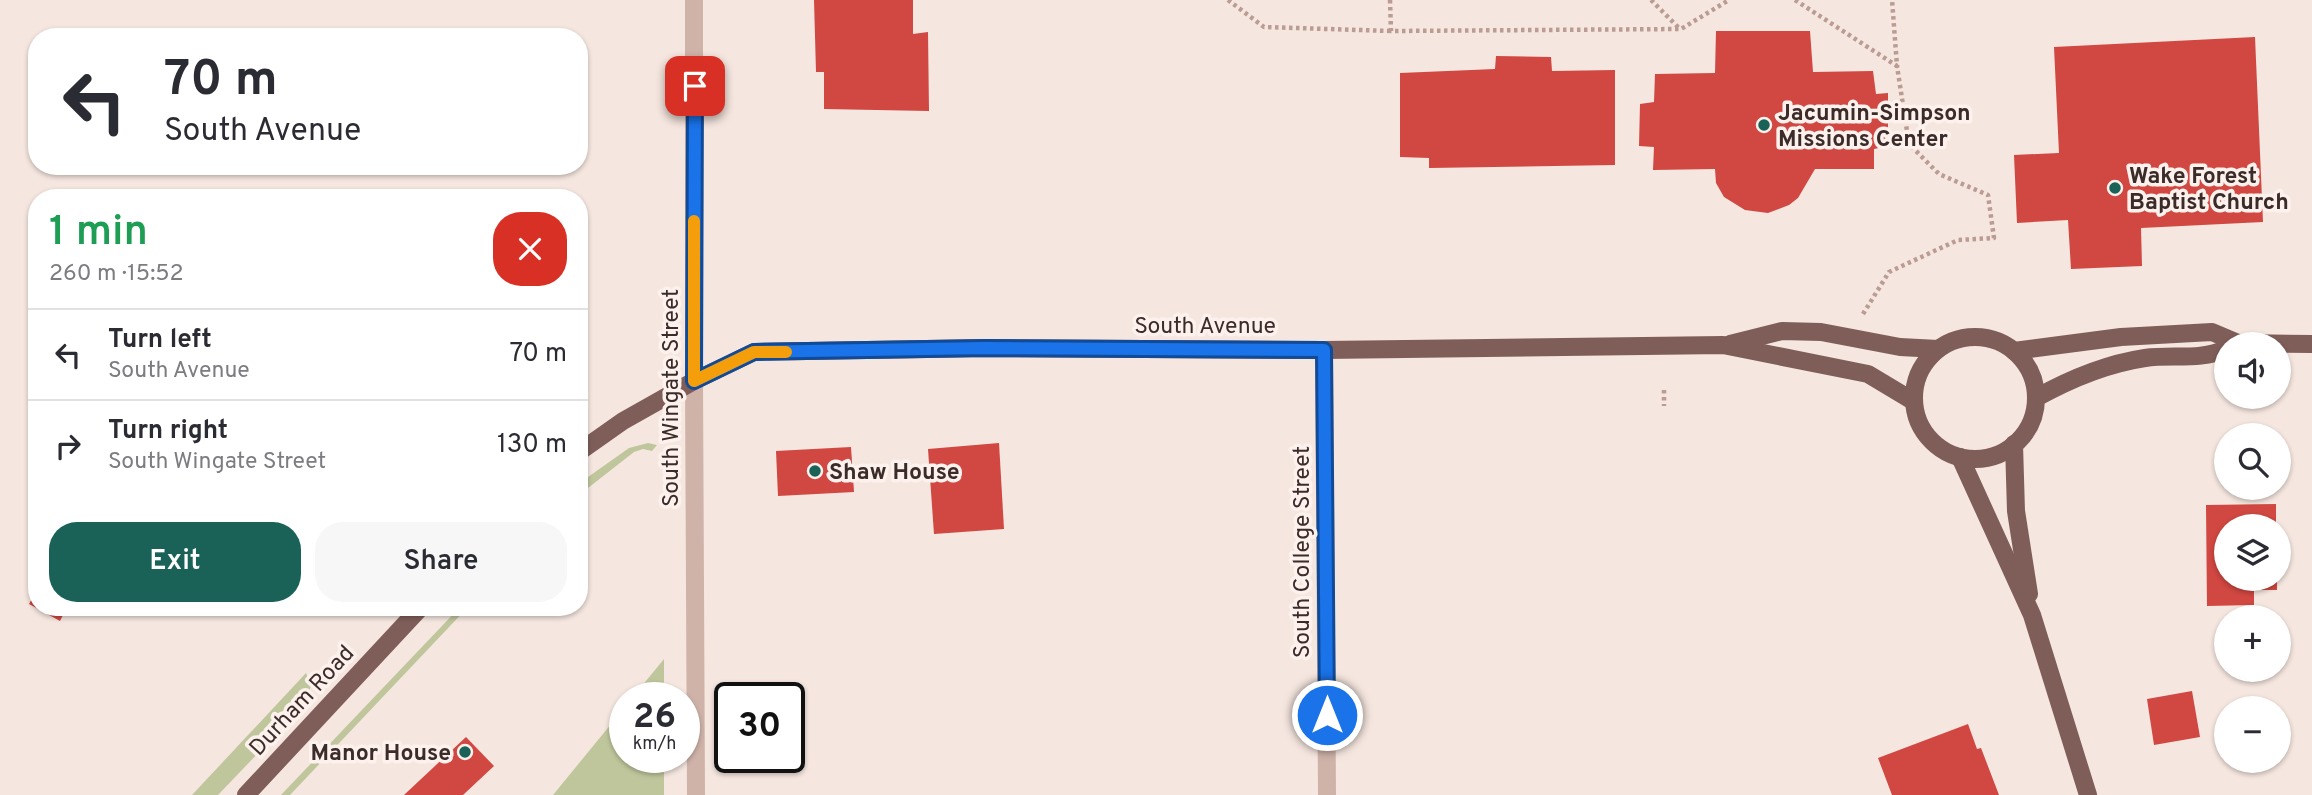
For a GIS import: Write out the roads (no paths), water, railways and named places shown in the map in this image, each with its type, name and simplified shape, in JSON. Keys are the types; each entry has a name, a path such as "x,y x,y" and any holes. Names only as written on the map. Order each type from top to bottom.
{"main road":[{"name":"South Avenue","path":"1723,345 1782,331 1821,332 1900,347 1938,349"},
{"path":"2014,351 2121,337 2214,333"},
{"path":"1976,337 1996,341 2014,351 2030,372 2036,398 2030,424 2014,444 1989,457 1974,459 1944,451 1920,427 1913,401 1920,370 1938,349 1956,340 1976,337"},
{"path":"2291,345 2312,344"},
{"name":"South Avenue","path":"694,381 754,352 986,348 1324,350 1723,345 1868,374 1913,401"},
{"path":"2036,398 2101,368 2145,358 2214,355"},
{"path":"588,446 622,421 694,381"},
{"path":"2014,444 2016,511 2032,615"},
{"path":"1960,457 2032,615 2088,795"},
{"name":"Durham Road","path":"246,795 413,616"}],"street":[{"name":"South Wingate Street","path":"694,0 696,795"},
{"name":"South College Street","path":"1324,350 1327,795"}],"place":[{"name":"Jacumin-Simpson Missions Center","path":"1764,125"},
{"name":"Wake Forest Baptist Church","path":"2115,188"},
{"name":"Shaw House","path":"815,471"},
{"name":"Manor House","path":"465,752"}]}
